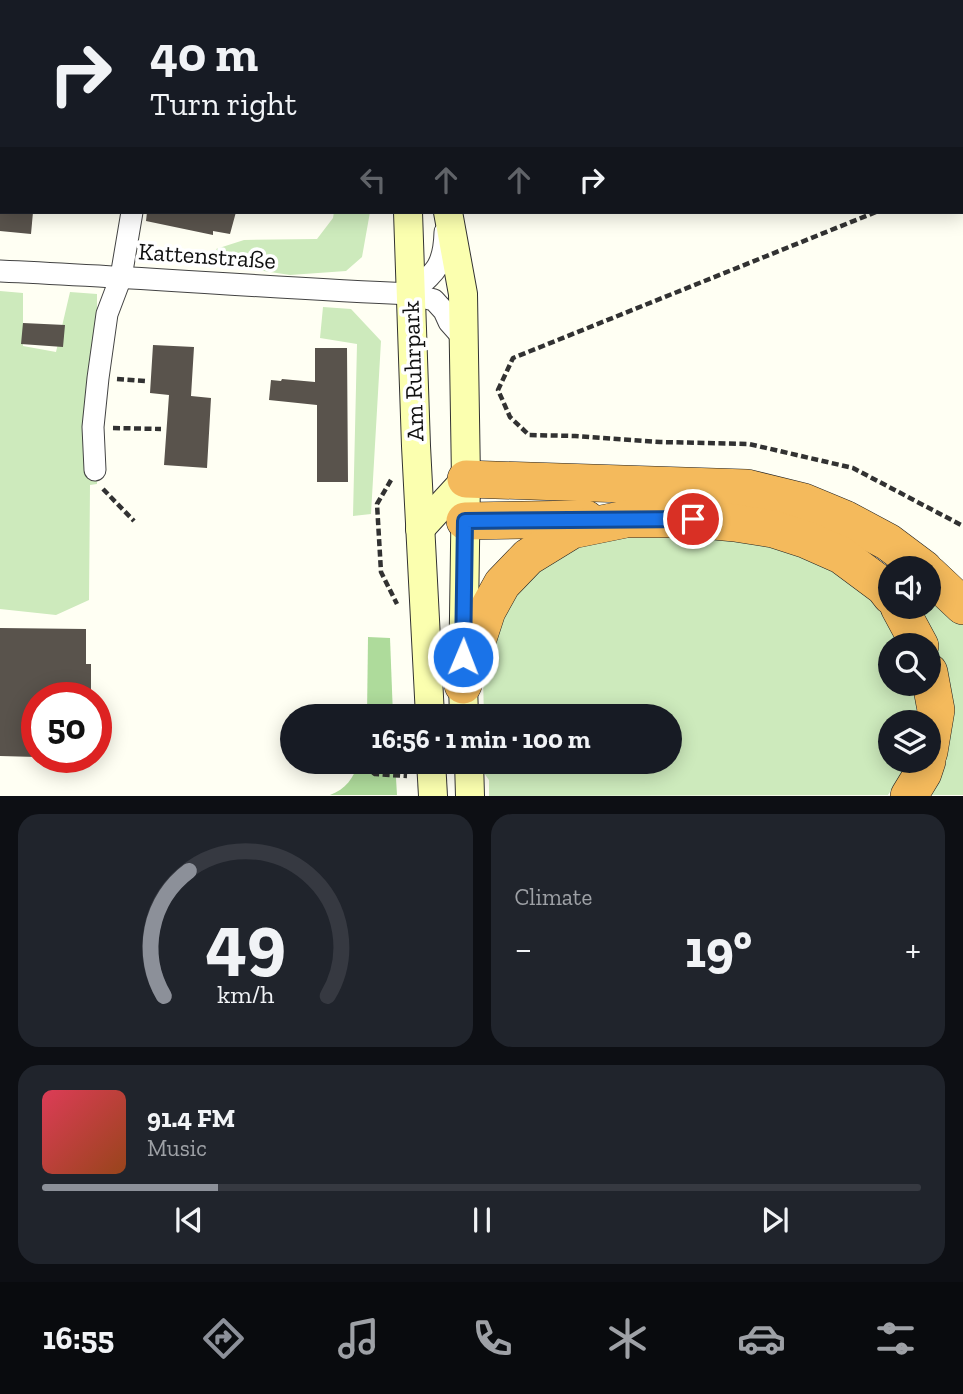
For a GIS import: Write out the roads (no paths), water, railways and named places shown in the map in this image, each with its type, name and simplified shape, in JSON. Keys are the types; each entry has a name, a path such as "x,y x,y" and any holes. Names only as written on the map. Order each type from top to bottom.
{"highway":[{"path":"466,479 747,488 804,502 845,519 888,542 907,556"},
{"path":"463,700 487,611 502,584 528,557 572,530 626,519"},
{"path":"465,521 693,519 735,523 774,529 807,540 841,555 878,583"},
{"path":"941,585 963,606"},
{"path":"909,796 923,773"}],"main road":[{"name":"Am Ruhrpark","path":"408,214 429,704"},
{"name":"Am Ruhrpark","path":"447,214 463,294 465,340 463,700"},
{"path":"420,529 466,479"},
{"path":"420,529 465,521"},
{"path":"432,774 433,796"},
{"path":"469,774 470,796"}],"street":[{"path":"95,470 93,427 97,378 107,314 121,277 132,214"},
{"path":"410,295 431,276 442,260 447,214"},
{"name":"Kattenstraße","path":"0,271 410,295 434,300 444,311 449,323 465,340"}]}
